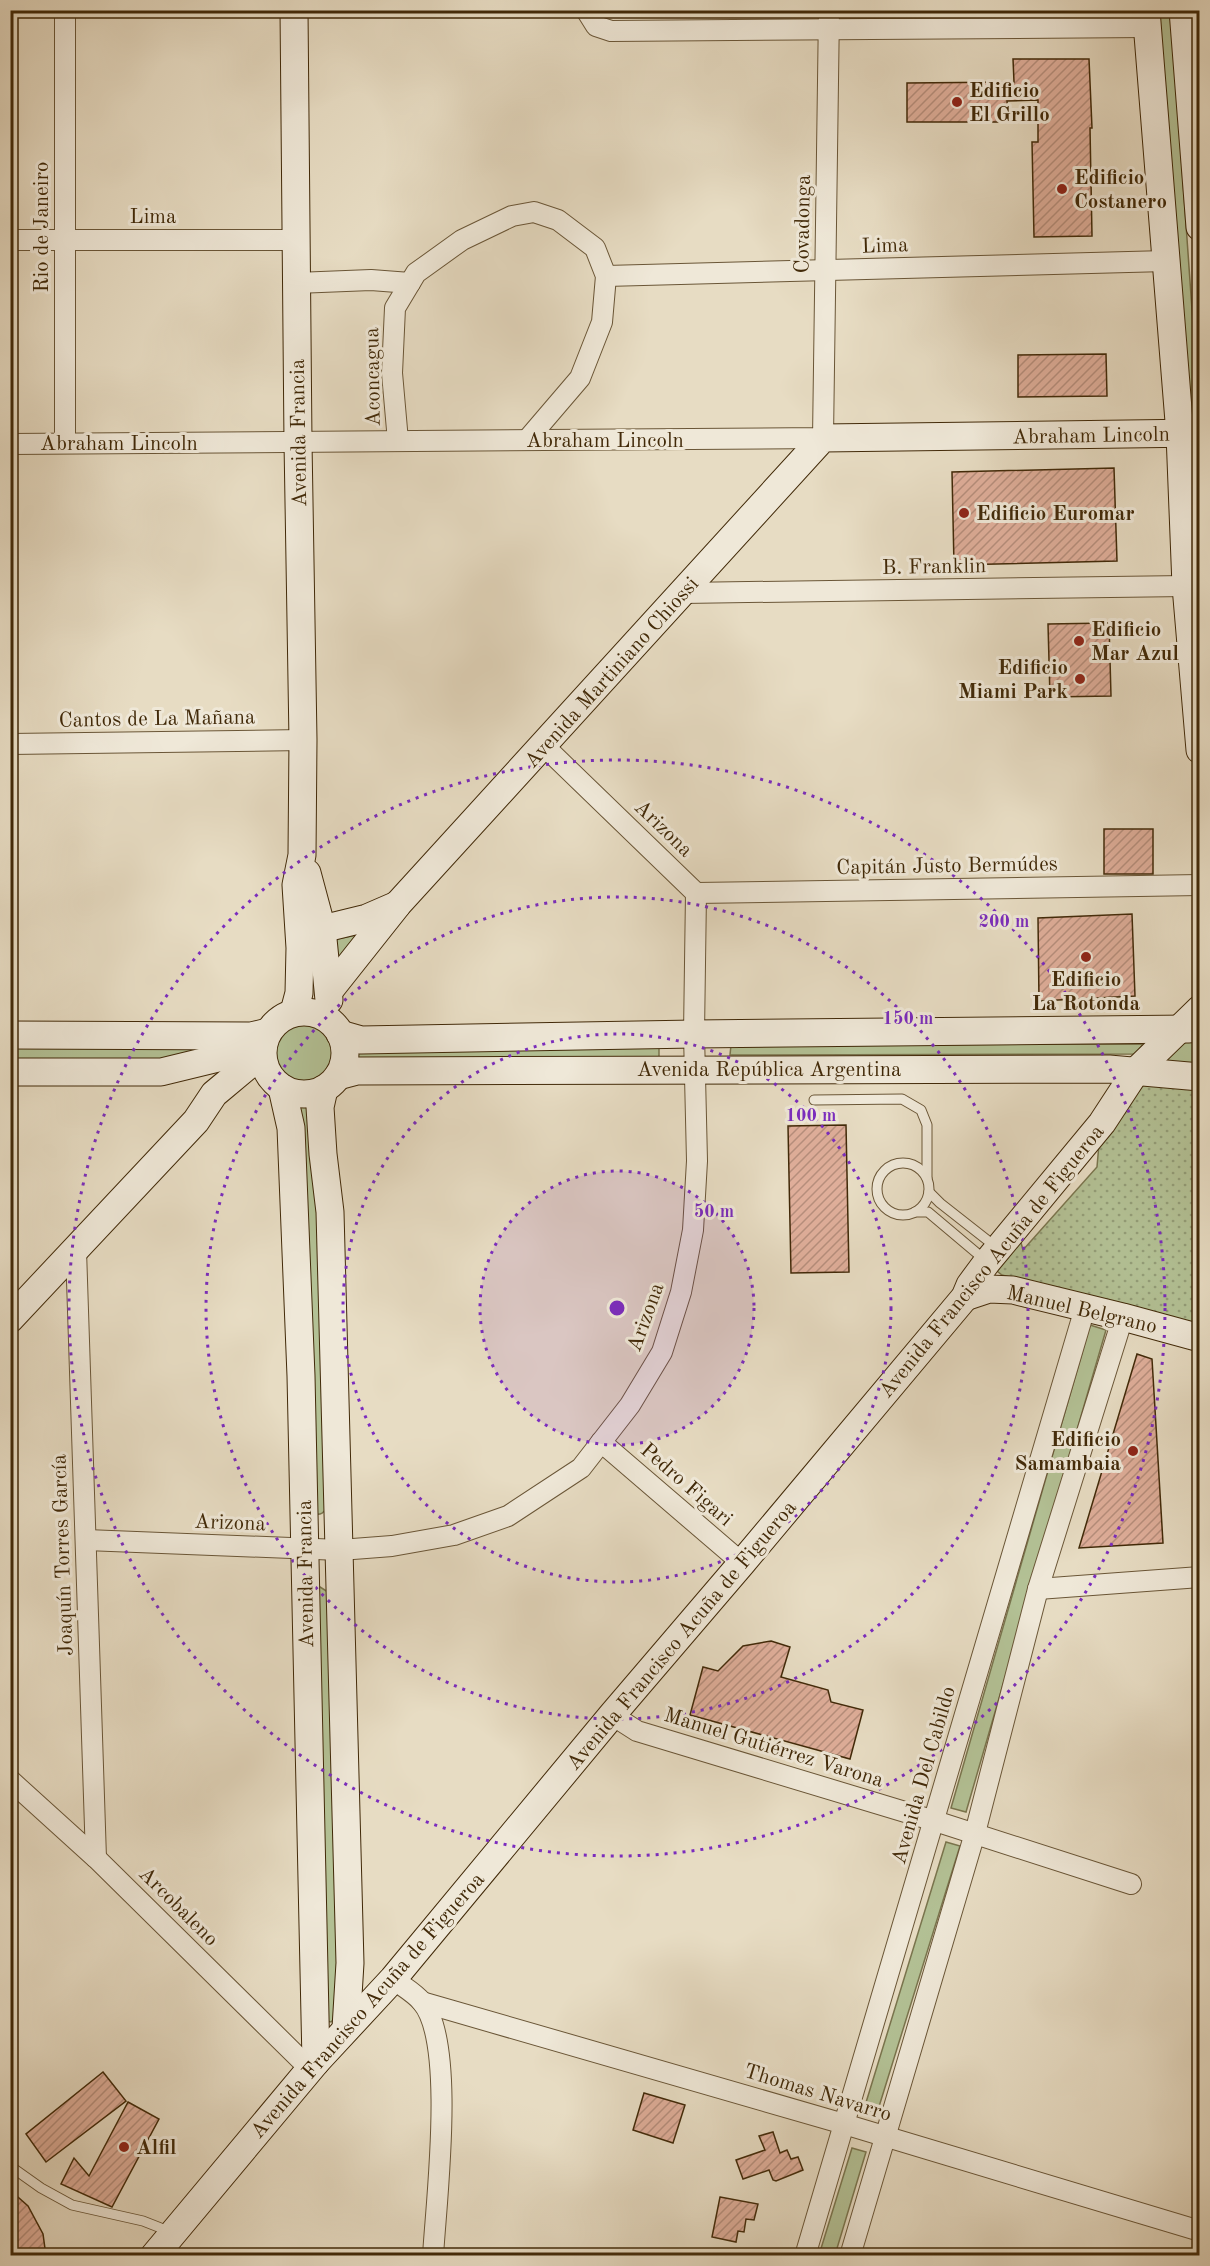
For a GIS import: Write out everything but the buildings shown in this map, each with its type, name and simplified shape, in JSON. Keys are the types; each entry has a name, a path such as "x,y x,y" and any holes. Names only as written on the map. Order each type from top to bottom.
{"street":[{"name":"Rio de Janeiro","path":"65,10 65,444"},
{"name":"Avenida Francia","path":"294,10 303,740 302,855 296,885 300,948 299,993 294,1012"},
{"path":"586,10 596,26 611,32 829,30 1147,19 1166,261 1190,434 1186,586 1200,750"},
{"name":"Covadonga","path":"823,438 829,10"},
{"path":"1183,10 1200,227"},
{"name":"Aconcagua","path":"398,441 392,373 396,308 410,283 416,273 462,240 512,216 534,212 558,220 595,248 606,276 602,322 580,378 527,440"},
{"name":"Lima","path":"10,240 296,240"},
{"name":"Lima","path":"606,276 1166,261"},
{"path":"296,283 370,280 410,283"},
{"name":"Abraham Lincoln","path":"10,444 1190,434"},
{"name":"Avenida Martiniano Chiossi","path":"329,991 398,904 823,438"},
{"name":"B. Franklin","path":"683,593 1186,586"},
{"name":"Cantos de La Mañana","path":"10,744 303,740"},
{"name":"Arizona","path":"86,1540 340,1550 392,1546 454,1536 508,1516 581,1468 630,1405 662,1352 681,1292 694,1219 697,1161 694,1069 696,893 544,746"},
{"name":"Avenida Francia","path":"302,855 322,929 335,1027"},
{"name":"Capitán Justo Bermúdes","path":"696,893 1200,885"},
{"name":"Avenida Martiniano Chiossi","path":"300,948 304,940 322,929 367,918 398,904"},
{"name":"Avenida Francisco Acuña de Figueroa","path":"154,2256 313,2065 393,1979 612,1715 965,1297 970,1285 992,1255 1102,1123 1136,1071 1189,1029 1200,1009"},
{"path":"10,1035 251,1036 269,1060 301,1094 313,1093 331,1082 345,1055 335,1027 313,1012 294,1012 279,1020 269,1060 196,1121 10,1319"},
{"name":"Avenida República Argentina","path":"335,1027 361,1040 1189,1029"},
{"path":"10,1072 161,1072 235,1054 269,1060"},
{"name":"Avenida Francia","path":"269,1060 291,1128 301,1376 313,2065"},
{"name":"Avenida República Argentina","path":"331,1082 357,1071 694,1069 1109,1069 1200,1077"},
{"name":"Avenida Francia","path":"331,1082 321,1107 323,1154 330,1212 340,1550 350,1963 346,2028"},
{"name":"Joaquín Torres García","path":"76,1250 96,1858"},
{"name":"Manuel Belgrano","path":"965,1297 989,1289 1013,1290 1200,1338"},
{"name":"Avenida Del Cabildo","path":"805,2256 1085,1308"},
{"path":"850,2256 975,1833 1038,1589 1124,1317"},
{"name":"Pedro Figari","path":"601,1442 742,1563"},
{"path":"1038,1589 1200,1577"},
{"name":"Manuel Gutiérrez Varona","path":"612,1715 637,1731 975,1833 1131,1884"},
{"name":"Arcobaleno","path":"10,1780 96,1858 313,2065"},
{"path":"393,1979 422,2002 434,2025 439,2053 442,2117 433,2256"},
{"name":"Thomas Navarro","path":"422,2002 844,2124 1200,2231"}],"lane":[{"path":"814,1100 902,1099 921,1110 927,1125 929,1192 924,1204 914,1213"},
{"path":"927,1178 919,1168 906,1162 893,1165 882,1173 877,1186 879,1199 888,1210 900,1215 928,1212 992,1255"},
{"path":"929,1192 992,1255"},
{"path":"10,2166 41,2188 72,2205 143,2221 173,2232"}],"green space":[{"path":"1157,11 1171,11 1198,395 1196,409 1190,410"},
{"path":"1195,451 1200,456 1199,600 1193,452"},
{"path":"357,935 333,974 331,940"},
{"path":"297,1022 309,1022 325,1031 332,1041 334,1053 332,1065 325,1075 309,1084 297,1084 286,1079 277,1070 272,1059 272,1047 277,1036 286,1027"},
{"path":"1177,1042 1199,1042 1199,1065 1160,1063"},
{"path":"252,1044 158,1063 11,1062 11,1045"},
{"path":"1143,1044 1136,1054 730,1055 731,1045"},
{"path":"659,1046 659,1057 357,1062 357,1050"},
{"path":"1147,1080 1197,1087 1200,1115 1199,1329 1002,1275 997,1271 1020,1239 1023,1250 1097,1167 1099,1144"},
{"path":"312,1102 319,1200 327,1507 325,1511 317,1514 315,1514 297,1103"},
{"path":"1090,1325 1106,1330 966,1812 951,1808"},
{"path":"320,1587 328,1592 340,1963 336,2017 331,2022 326,2021 317,1589"},
{"path":"946,1842 960,1846 877,2113 864,2109"},
{"path":"852,2148 866,2152 835,2255 819,2255"}],"place":[{"name":"Edificio El Grillo","path":"957,102"},
{"name":"Edificio Costanero","path":"1062,189"},
{"name":"Edificio Euromar","path":"964,513"},
{"name":"Edificio Mar Azul","path":"1079,641"},
{"name":"Edificio Miami Park","path":"1080,679"},
{"name":"Edificio La Rotonda","path":"1086,957"},
{"name":"Edificio Samambaia","path":"1133,1451"},
{"name":"Alfil","path":"124,2147"}]}
